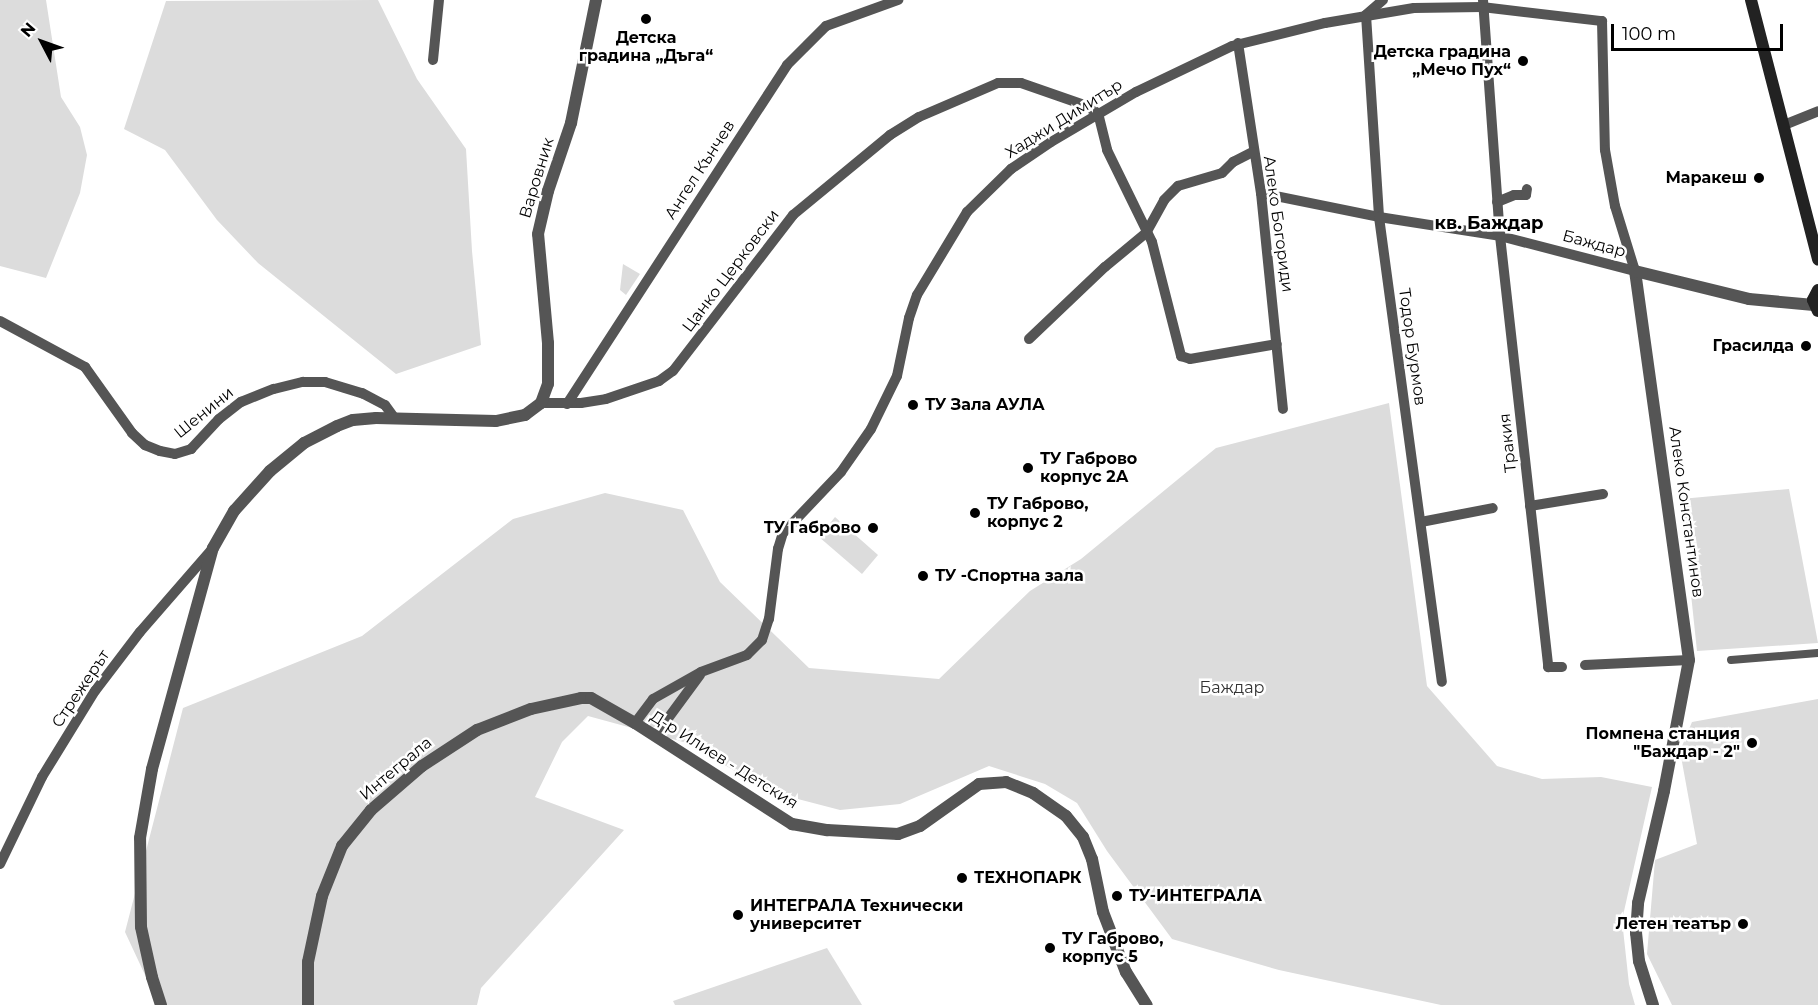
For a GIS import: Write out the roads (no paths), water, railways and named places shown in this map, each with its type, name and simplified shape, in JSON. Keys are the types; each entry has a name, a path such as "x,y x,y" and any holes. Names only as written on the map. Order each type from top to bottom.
{"main road":[{"path":"1751,0 1818,259"},
{"path":"1816,308 1814,295 1818,290"}],"street":[{"path":"433,60 439,0"},
{"name":"Варовник","path":"541,403 548,384 548,343 537,234 548,191 571,123 596,0"},
{"name":"Ангел Кънчев","path":"567,404 787,65 826,26 898,0"},
{"path":"1366,15 1383,0"},
{"name":"Хаджи Димитър","path":"635,723 653,699 701,672 747,655 762,640 769,619 778,549 783,533 842,472 871,429 897,376 909,318 917,295 967,212 1011,169 1098,113 1179,70 1238,43 1366,15 1414,8 1483,4 1602,21"},
{"name":"Тракия","path":"1483,4 1500,236 1548,666 1562,667"},
{"name":"Тодор Бурмов","path":"1366,15 1379,217 1442,682"},
{"name":"Алеко Константинов","path":"1602,21 1604,133 1607,164 1615,206 1635,272 1689,660 1664,791 1638,903 1636,933 1639,961 1653,1005"},
{"name":"Алеко Богориди","path":"1238,43 1261,193 1283,409"},
{"name":"Цанко Церковски","path":"541,403 595,402 616,397 659,381 674,371 793,215 870,149 919,117 998,83 1011,82 1084,105 1098,113"},
{"path":"1784,125 1818,111"},
{"path":"1098,113 1107,150 1146,234 1152,242 1181,356 1190,359 1277,344"},
{"path":"1029,339 1104,267 1146,234 1164,200 1178,186 1222,173 1233,162 1253,152"},
{"path":"1497,202 1514,195 1526,195 1527,189"},
{"name":"Баждар","path":"1261,193 1379,217 1500,236 1749,299 1816,308"},
{"name":"Шенини","path":"0,321 85,366 132,432 145,445 160,451 176,454 191,449 219,419 241,402 274,389 303,382 325,382 362,393 385,405 395,419"},
{"path":"161,1005 141,927 139,859 150,779 213,548 225,524 249,493 286,456 304,443 353,420 476,422 504,420 525,415 541,403"},
{"path":"1530,506 1603,494"},
{"path":"1421,522 1493,508"},
{"name":"Стрежерът","path":"0,864 42,777 95,691 140,632 213,548"},
{"path":"1731,660 1818,653"},
{"path":"1585,665 1631,665 1689,660"},
{"path":"655,736 701,672"},
{"name":"Интеграла","path":"308,1005 308,962 314,926 334,864 342,846 353,831 371,810 405,780 442,752 477,730 562,700 591,698 635,723"},
{"name":"Д-р Илиев - Детския","path":"635,723 792,824 827,830 876,834 906,832 933,818 970,789 987,782 1006,782 1033,793 1066,816 1083,837 1092,859 1103,912 1112,936 1126,972 1147,1005"}],"place":[{"name":"Детска градина „Дъга“","path":"646,19"},
{"name":"Детска градина „Мечо Пух“","path":"1523,61"},
{"name":"Маракеш","path":"1759,178"},
{"name":"Грасилда","path":"1806,346"},
{"name":"ТУ Зала АУЛА","path":"913,405"},
{"name":"ТУ Габрово корпус 2А","path":"1028,468"},
{"name":"ТУ Габрово, корпус 2","path":"975,513"},
{"name":"ТУ Габрово","path":"873,528"},
{"name":"ТУ -Спортна зала","path":"923,576"},
{"name":"Помпена станция \"Баждар - 2\"","path":"1752,743"},
{"name":"ТЕХНОПАРК","path":"962,878"},
{"name":"ТУ-ИНТЕГРАЛА","path":"1117,896"},
{"name":"ИНТЕГРАЛА Технически университет","path":"738,915"},
{"name":"Летен театър","path":"1743,924"},
{"name":"ТУ Габрово, корпус 5","path":"1050,948"}],"district":[{"name":"кв. Баждар","path":"1489,223"}]}
